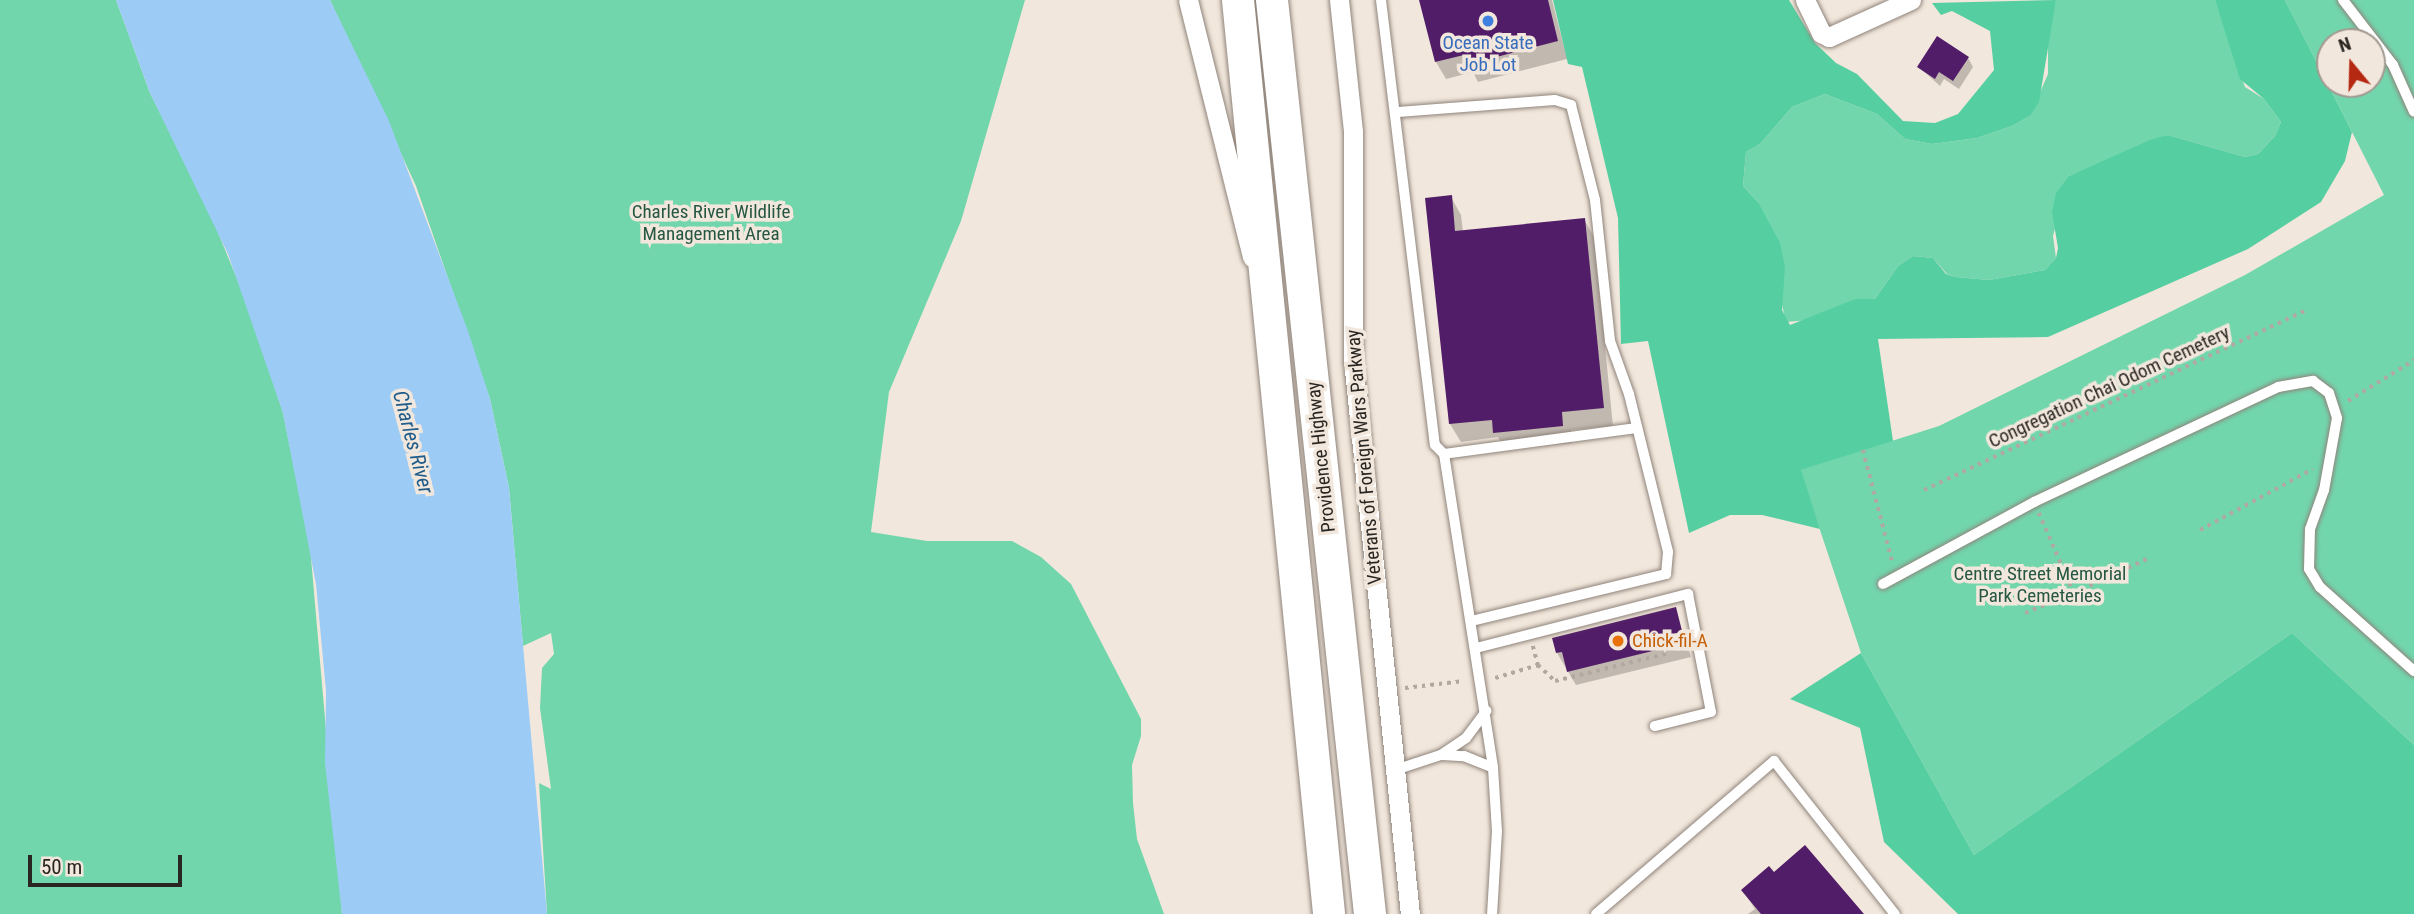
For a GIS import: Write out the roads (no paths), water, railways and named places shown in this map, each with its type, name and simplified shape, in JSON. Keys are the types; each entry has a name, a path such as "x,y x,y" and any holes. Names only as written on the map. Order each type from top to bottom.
{"highway":[{"name":"Providence Highway","path":"1238,0 1329,914"},
{"name":"Providence Highway","path":"1272,0 1370,914"}],"street":[{"path":"1188,0 1226,165 1269,315"},
{"name":"Veterans of Foreign Wars Parkway","path":"1339,0 1353,132 1353,359 1411,913"},
{"path":"1805,0 1821,33 1829,37 1911,0"}],"lane":[{"path":"1381,0 1398,112 1435,445 1444,454 1493,768 1497,814 1492,914"},
{"path":"2343,0 2393,65 2414,112"},
{"path":"1398,112 1555,100 1571,105 1595,200 1610,341 1637,428 1668,552 1666,574 1472,621"},
{"path":"1882,584 2034,502 2301,380 2324,386 2336,409 2331,460 2310,529 2309,569 2320,587 2414,671"},
{"path":"1444,454 1637,428"},
{"path":"1476,648 1688,594 1711,712 1655,726"},
{"path":"1395,770 1441,755 1466,738 1486,711"},
{"path":"1441,755 1464,756 1493,768"},
{"path":"1596,914 1774,761 1895,914"}],"water":[{"name":"Charles River","path":"116,0 330,0 389,121 468,331 490,399 509,488 547,914 342,914 325,763 326,691 316,584 283,413 228,254 150,93"}],"place":[{"name":"Ocean State Job Lot","path":"1488,21"},
{"name":"Chick-fil-A","path":"1618,641"}],"park label":[{"name":"Charles River Wildlife Management Area","path":"711,223"},
{"name":"Centre Street Memorial Park Cemeteries","path":"2040,585"}]}
